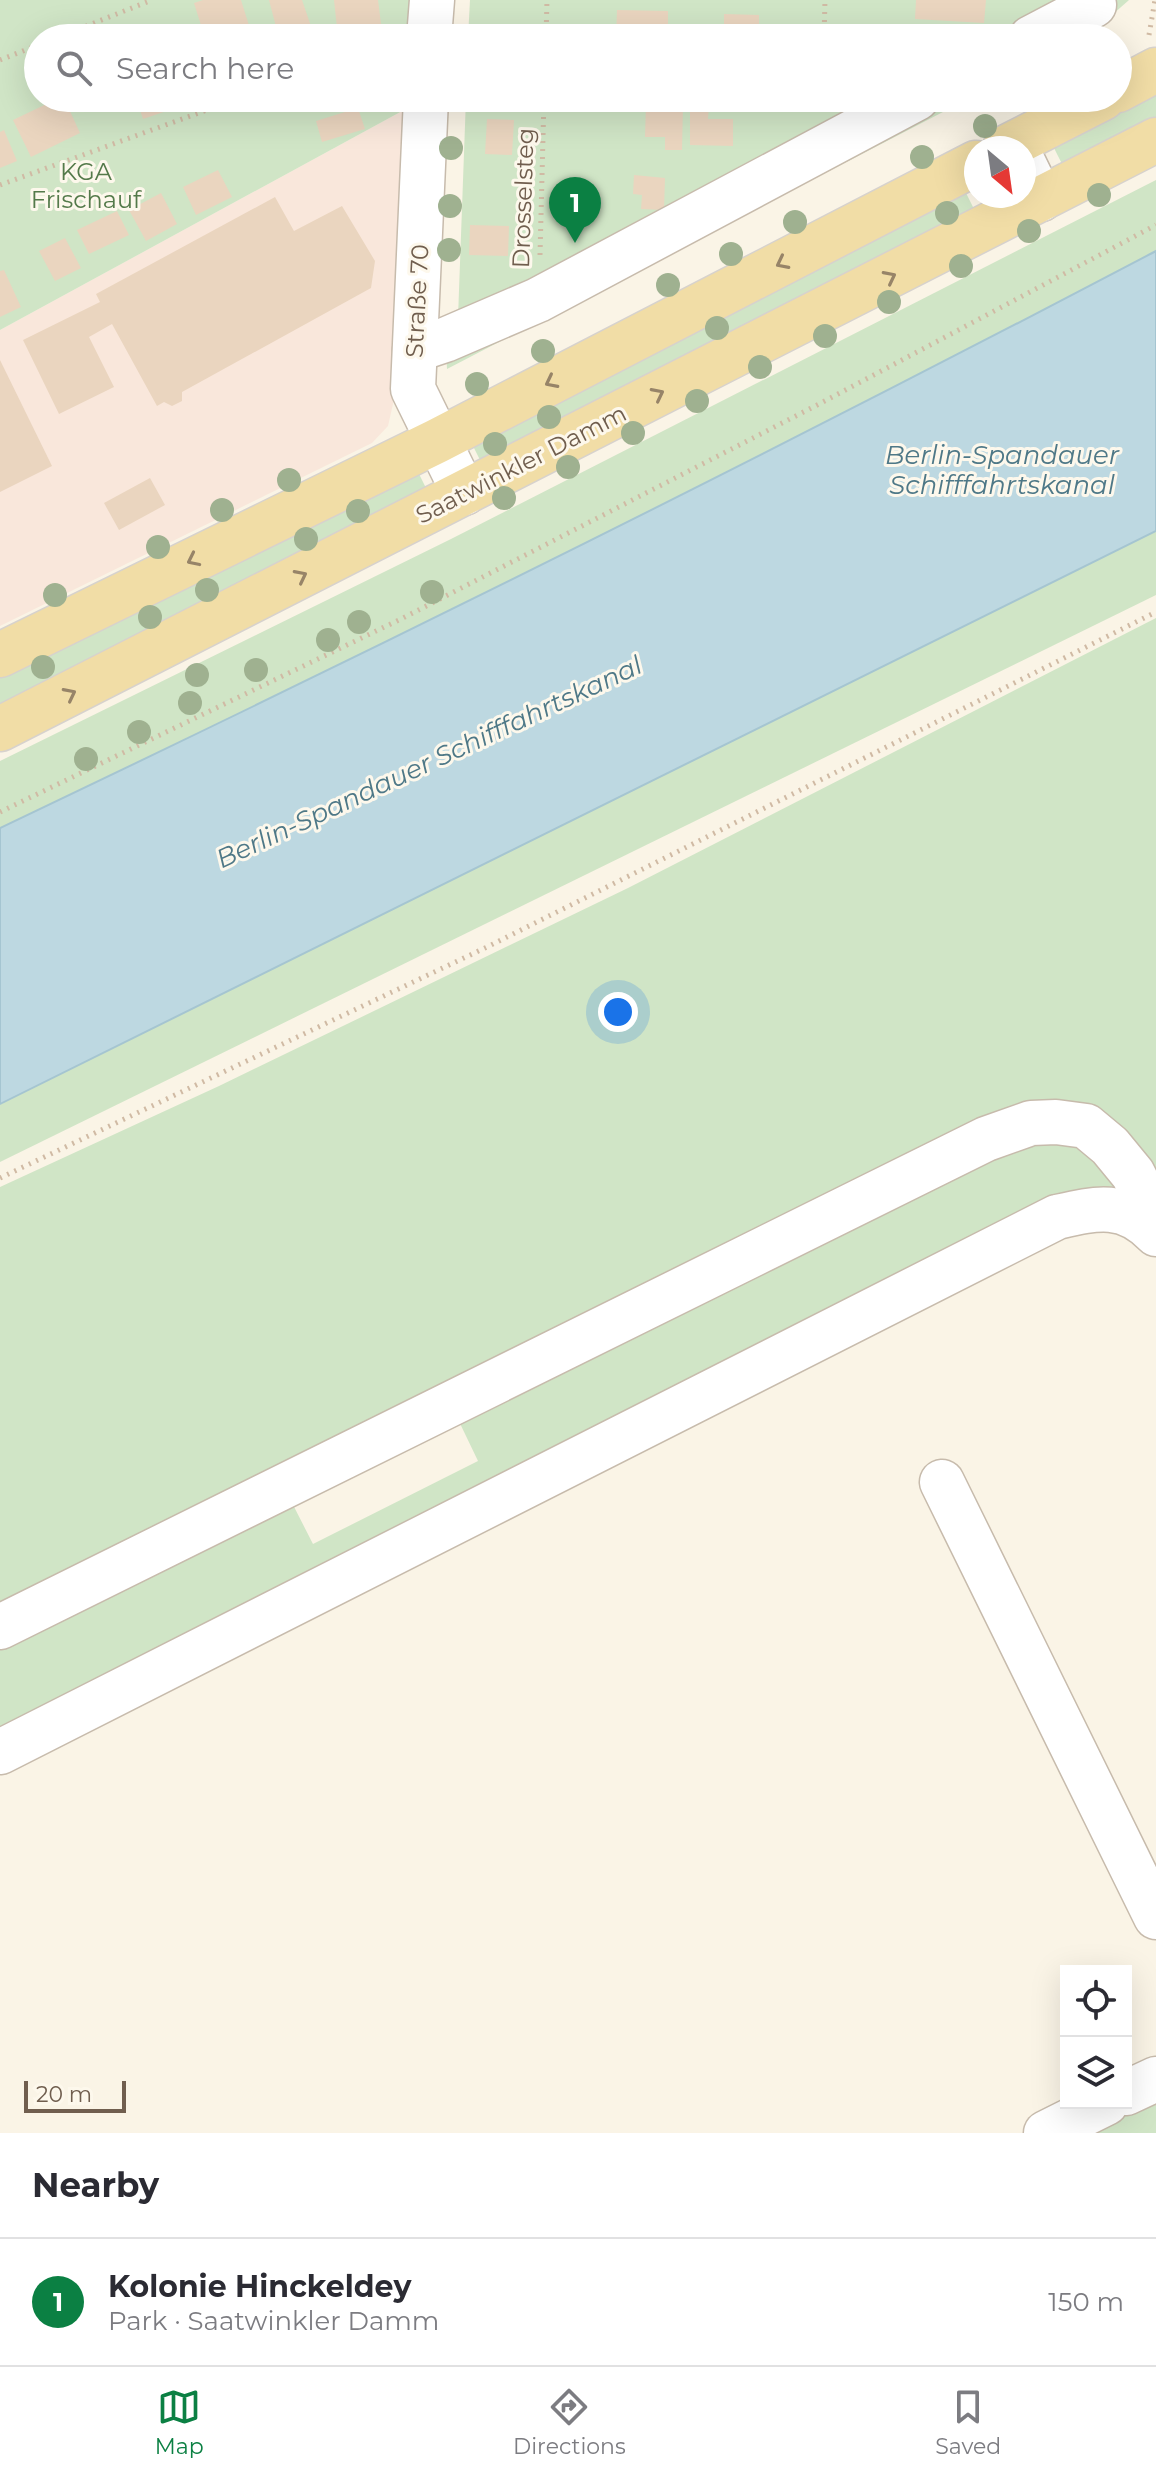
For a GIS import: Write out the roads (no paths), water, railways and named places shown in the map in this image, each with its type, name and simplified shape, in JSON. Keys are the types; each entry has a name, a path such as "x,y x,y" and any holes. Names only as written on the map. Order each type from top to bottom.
{"main road":[{"path":"1132,83 1156,70"},
{"name":"Saatwinkler Damm","path":"1036,149 1085,112"},
{"name":"Saatwinkler Damm","path":"1036,159 1156,140"},
{"path":"0,655 437,441 964,169"},
{"name":"Saatwinkler Damm","path":"0,729 464,493 964,194"}],"lane":[{"path":"430,24 432,0"},
{"path":"1058,24 1094,5"},
{"name":"Straße 70","path":"425,112 413,389 464,493"},
{"path":"415,350 538,300 891,112"},
{"path":"0,1627 986,1139 1031,1123 1086,1126 1110,1146 1133,1174 1145,1198 1148,1226"},
{"path":"0,1752 1057,1217 1090,1209 1117,1210 1148,1226"},
{"path":"942,1482 1156,1917"},
{"path":"1132,2090 1156,2079"},
{"path":"1046,2133 1094,2109"}],"water":[{"name":"Berlin-Spandauer Schifffahrtskanal","path":"1156,251 1156,531 0,1104 0,828 581,545"}],"place":[{"name":"Kolonie Hinckeldey","path":"575,243"}],"park label":[{"name":"KGA Frischauf","path":"86,185"}]}
